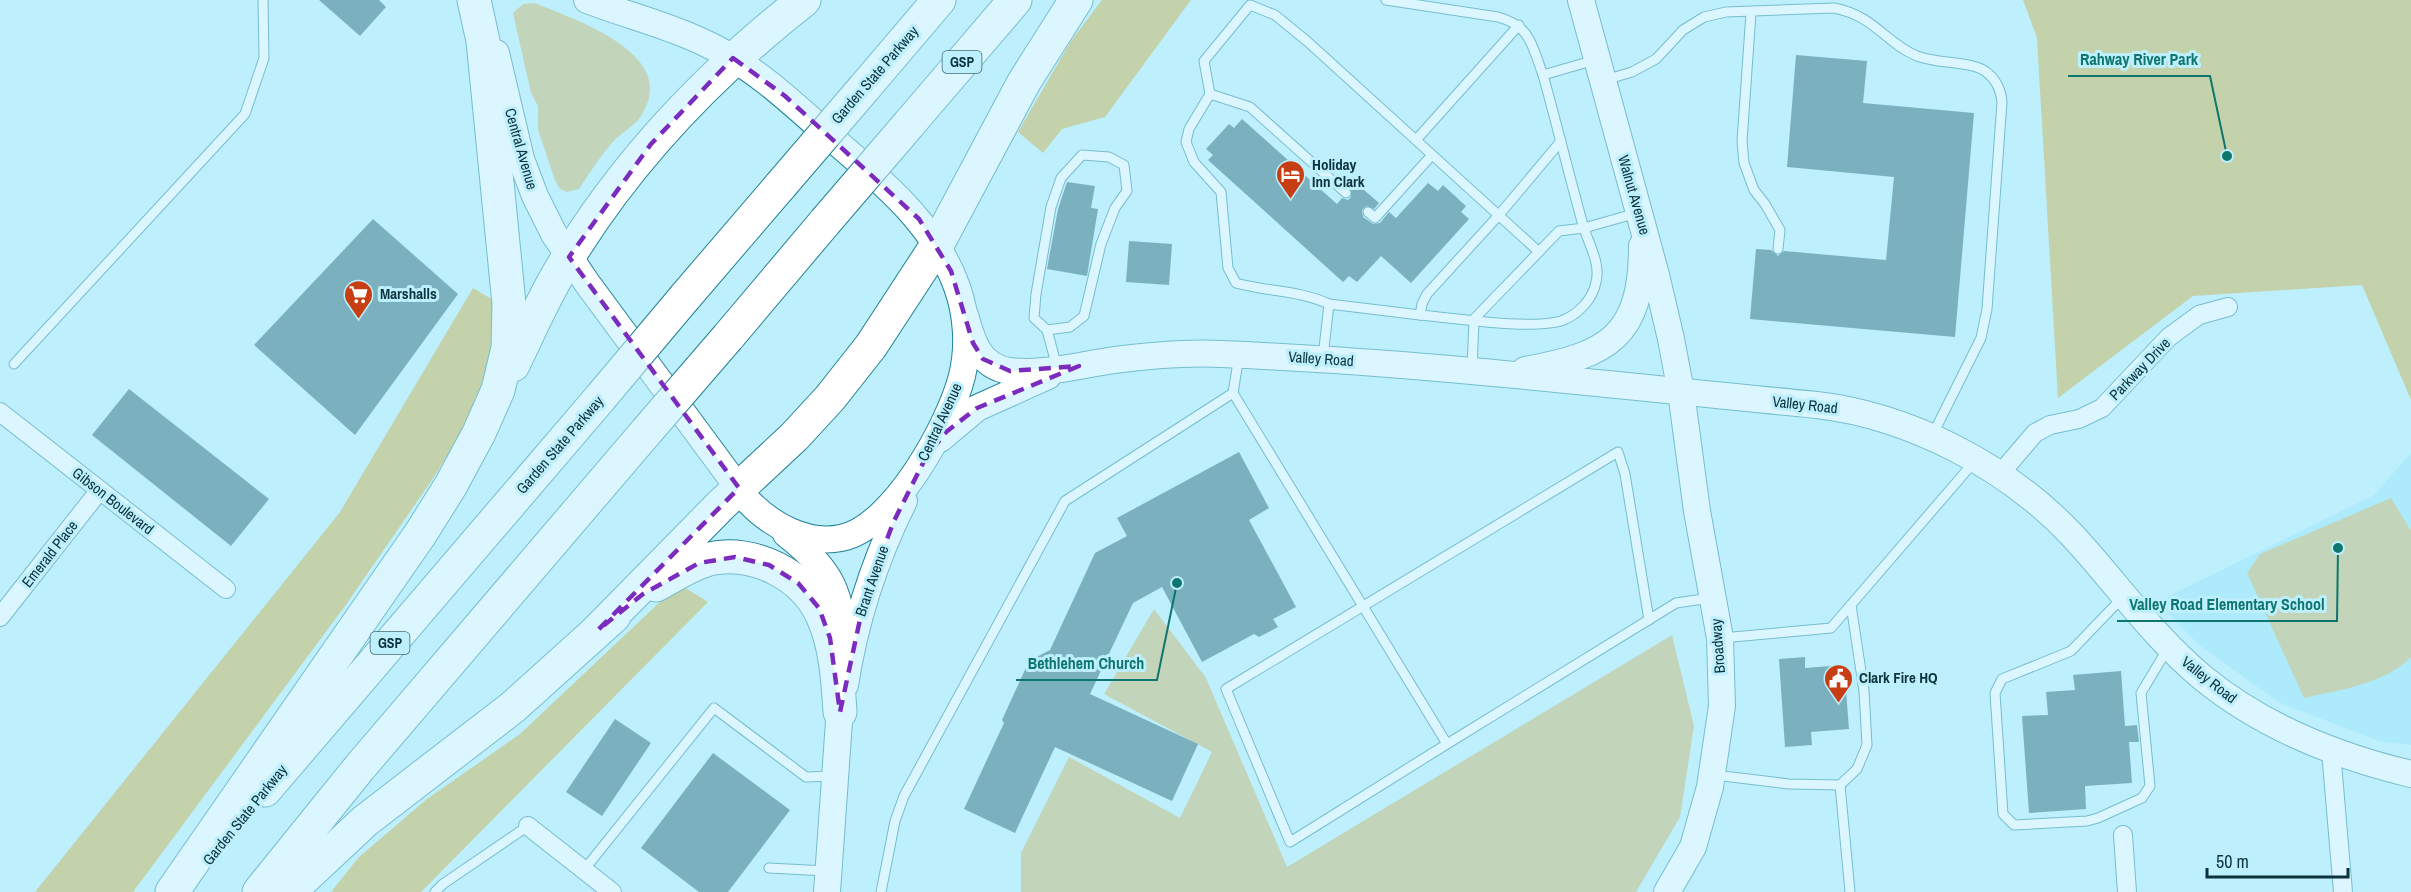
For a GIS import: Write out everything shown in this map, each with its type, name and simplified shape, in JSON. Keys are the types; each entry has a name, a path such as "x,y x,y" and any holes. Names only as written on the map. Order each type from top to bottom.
{"highway":[{"path":"476,0 483,41 509,304 506,359 491,409"},
{"path":"172,892 421,533 466,457 552,285 594,217 651,144 733,58 804,0"},
{"name":"Garden State Parkway","path":"183,892 267,787 939,0"},
{"name":"GSP","path":"259,892 360,767 1015,0"},
{"path":"289,892 365,821 513,707 598,630 739,488 775,456 830,398 871,346 937,245 1024,82 1076,0"},
{"path":"598,630 643,594 679,572 699,563 716,558 735,557 769,565 798,583 819,608 827,627 831,646 840,712"}],"street":[{"name":"Central Avenue","path":"476,0 495,49 527,177 554,234 569,257 753,507 771,523 810,537 831,539 850,536 879,517 903,490 926,457 952,404 962,375 966,346 964,315 957,286 937,245 919,219 899,198 784,96 733,58 695,39 587,0"},
{"name":"Walnut Avenue","path":"1581,0 1656,275 1681,392"},
{"path":"1481,373 1537,368 1591,352 1614,339 1628,321 1640,275 1642,238 1640,213"},
{"name":"Parkway Drive","path":"1999,475 2035,433 2050,425 2079,419 2102,408 2169,337 2199,315 2228,307"},
{"name":"Valley Road","path":"964,315 977,351 990,364 1010,371 1068,368 1153,356 1239,355 1323,359 1850,410 1886,419 1932,436 1999,475 2034,500 2070,534 2168,647 2238,704 2282,729 2331,751 2411,774"},
{"name":"Valley Road","path":"926,457 946,432 977,408 1027,384 1068,368"},
{"name":"Broadway","path":"1666,892 1693,847 1712,774 1722,706 1720,638 1697,511 1681,392"},
{"name":"Gibson Boulevard","path":"0,412 226,589"},
{"name":"Brant Avenue","path":"840,712 851,651 872,577 893,523 926,457"},
{"name":"Emerald Place","path":"0,618 99,491"},
{"name":"Brant Avenue","path":"771,523 815,557 834,589 842,628 840,712 828,881"},
{"path":"2331,751 2343,892"},
{"path":"528,826 612,892"},
{"path":"2123,835 2127,892"}],"lane":[{"path":"14,364 245,114 264,58 263,0"},
{"path":"1386,0 1498,17 1519,26 1528,35 1543,75 1584,228 1597,265 1597,282 1589,299 1577,313 1561,321 1538,324 1420,315 1329,304 1309,295 1254,288 1236,283 1228,268 1221,192 1194,162 1186,142 1189,129 1210,94 1204,61 1250,3 1275,15 1538,251"},
{"path":"1543,75 1600,70 1632,72 1656,59 1683,30 1704,17 1726,12 1751,13 1834,8 1851,11 1873,23 1896,43 1916,55 1937,63 1973,67 1984,71 1994,79 2001,90 2002,102 1990,280 1983,329 1981,338 1932,436"},
{"path":"1751,13 1742,141 1744,163 1754,190 1770,210 1780,230 1779,249"},
{"path":"1416,140 1519,26"},
{"path":"1210,94 1250,107 1346,193"},
{"path":"1420,315 1427,294 1499,215 1561,141"},
{"path":"1047,330 1070,327 1084,316 1101,244 1115,208 1127,191 1124,165 1109,157 1082,155 1060,178 1052,207 1036,294 1034,318 1047,330 1068,368"},
{"path":"1368,212 1375,218 1432,155"},
{"path":"1474,319 1559,231 1584,228 1640,213"},
{"path":"1323,359 1329,304"},
{"path":"1474,319 1481,373"},
{"path":"1239,355 1233,393 1447,744"},
{"path":"881,892 895,821 904,796 1065,501 1233,393"},
{"path":"1648,620 1625,474 1618,452 1226,689 1290,842 1676,603 1713,598"},
{"path":"1720,638 1831,628 1975,461"},
{"path":"2123,597 2071,651 2002,679 1995,693 2003,814 2014,825 2087,821 2142,798 2150,786 2141,693 2168,647"},
{"path":"1712,774 1789,784 1840,785 1857,769 1867,745 1864,691 1851,604"},
{"path":"584,870 714,708 806,777 835,776"},
{"path":"1840,785 1850,892"},
{"path":"435,892 443,884 528,826"},
{"path":"769,867 828,881"}],"highlighted area":[{"path":"733,58 785,96 919,219 951,271 973,343 983,359 1010,371 1079,366 977,408 946,432 926,457 893,523 864,601 840,712 830,638 819,608 798,583 769,565 735,557 699,563 643,594 598,630 739,488 569,257 651,144"}],"shaded area":[{"path":"1102,0 1191,0 1105,117 1062,129 1043,153 1018,132 1071,41"},
{"path":"2023,0 2411,0 2411,400 2362,285 2193,296 2058,398 2037,38"},
{"path":"535,3 597,30 618,43 636,57 647,75 650,94 641,116 611,144 579,189 567,192 560,189 555,180 538,130 538,106 531,93 513,13 523,4"},
{"path":"473,288 498,303 490,386 434,477 345,606 133,892 35,892 340,512"},
{"path":"2411,453 2411,745 2379,741 2280,703 2199,645 2157,602 2374,495"},
{"path":"2391,498 2411,531 2411,657 2388,674 2375,680 2304,698 2247,573 2260,554"},
{"path":"679,584 708,602 421,892 331,892 359,857 427,799 520,734"},
{"path":"1154,609 1206,678 1287,867 1672,635 1694,726 1680,817 1636,892 1021,892 1021,853 1069,757 1180,818 1212,752 1104,694"}],"building":[{"path":"319,0 379,0 386,7 360,36"},
{"path":"1796,55 1867,61 1863,103 1974,113 1955,337 1750,319 1756,249 1771,250 1778,256 1784,251 1886,260 1894,177 1787,167"},
{"name":"Holiday Inn Clark","path":"1242,119 1337,204 1342,198 1348,200 1351,197 1351,188 1356,183 1379,203 1374,209 1366,206 1362,210 1363,217 1373,224 1380,223 1389,212 1396,218 1428,183 1438,191 1443,185 1466,206 1461,212 1469,219 1411,283 1381,256 1357,282 1349,276 1343,282 1208,160 1213,155 1206,149 1229,124 1234,128"},
{"path":"1067,182 1095,186 1091,208 1098,209 1087,276 1047,269 1058,209"},
{"name":"Marshalls","path":"373,219 458,294 355,435 254,345"},
{"path":"1129,241 1172,244 1169,285 1126,282"},
{"path":"129,389 269,499 231,546 92,435"},
{"path":"1239,452 1269,508 1249,520 1296,607 1273,619 1278,627 1259,637 1254,634 1202,662 1162,587 1133,603 1090,694 1198,744 1172,801 1055,747 1015,833 964,809 1004,723 1002,720 1029,661 1050,650 1095,553 1127,536 1117,518"},
{"path":"1805,657 1805,668 1844,665 1849,729 1811,732 1812,745 1785,747 1779,659"},
{"path":"2121,671 2125,726 2137,725 2139,742 2129,742 2132,783 2085,786 2086,809 2029,813 2022,716 2048,715 2046,692 2075,690 2073,675"},
{"path":"615,719 651,743 602,816 566,792"},
{"path":"713,753 790,810 728,892 699,892 641,848"}],"place":[{"name":"Rahway River Park","path":"2227,156"},
{"name":"Holiday Inn Clark","path":"1291,200"},
{"name":"Marshalls","path":"359,320"},
{"name":"Valley Road Elementary School","path":"2338,548"},
{"name":"Bethlehem Church","path":"1177,583"},
{"name":"Clark Fire HQ","path":"1838,704"}]}
